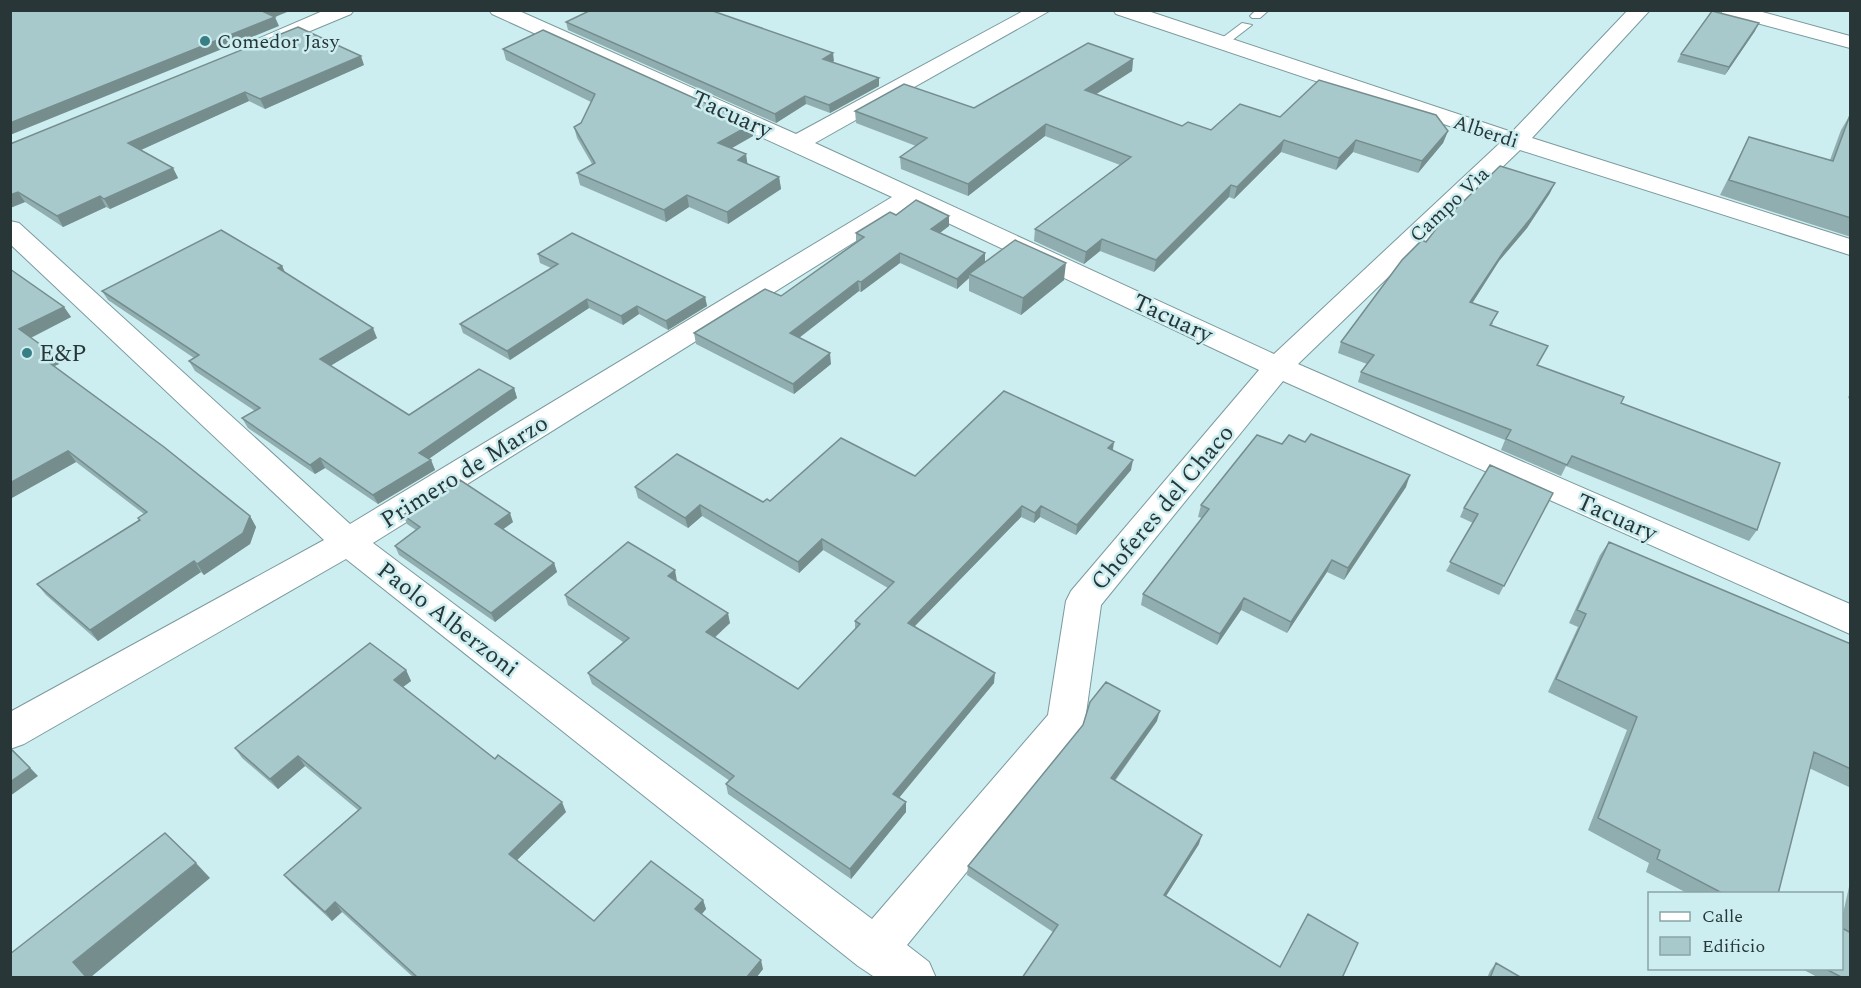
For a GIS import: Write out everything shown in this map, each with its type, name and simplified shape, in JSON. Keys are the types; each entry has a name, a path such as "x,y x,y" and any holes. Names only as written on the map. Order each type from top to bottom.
{"street":[{"path":"237,54 344,10"},
{"name":"Tacuary","path":"499,10 797,143 1278,366 1851,620"},
{"path":"797,143 1041,10"},
{"name":"Alberdi","path":"1123,10 1516,141 1851,247"},
{"name":"Campo Vìa","path":"1278,366 1516,141 1640,10"},
{"path":"1730,10 1851,42"},
{"name":"Primero de Marzo","path":"10,732 348,542 910,197"},
{"name":"Paolo Alberzoni","path":"10,229 348,542 913,978"},
{"name":"Choferes del Chaco","path":"874,950 1066,721 1084,601 1278,366"}],"lane":[{"path":"1221,43 1246,25"}],"building":[{"path":"10,10 263,10 275,17 10,123"},
{"path":"591,10 710,10 833,53 823,59 879,78 829,105 805,96 775,114 566,22"},
{"path":"1712,11 1759,23 1729,67 1681,54"},
{"path":"298,27 361,56 260,99 245,92 128,143 173,168 104,199 100,196 57,216 18,192 10,195 10,144"},
{"path":"543,30 752,124 718,143 746,154 738,160 779,177 727,212 687,195 664,210 577,173 595,163 574,127 581,123 595,94 503,49"},
{"path":"1088,43 1133,59 1085,90 1182,126 1188,122 1211,130 1240,104 1280,117 1319,80 1436,115 1448,131 1422,161 1356,140 1339,158 1284,140 1237,187 1231,185 1156,260 1102,239 1086,252 1035,229 1131,157 1046,124 968,184 900,157 927,138 855,111 904,84 974,108"},
{"path":"1850,115 1851,218 1729,180 1749,137 1833,161"},
{"path":"1500,166 1555,183 1504,251 1470,302 1498,312 1490,325 1548,346 1537,365 1624,397 1621,403 1780,463 1757,530 1572,456 1567,465 1506,439 1511,430 1361,372 1374,355 1341,342 1402,260 1422,240 1426,242 1439,225"},
{"path":"916,200 949,216 931,229 985,253 957,279 900,253 861,282 858,281 790,333 830,353 793,384 694,333 765,289 781,296 864,237 856,233 890,212 896,215"},
{"path":"221,230 282,266 278,268 373,328 320,359 409,415 479,369 514,388 419,453 431,460 373,495 320,458 310,465 242,418 260,408 189,361 199,355 102,291"},
{"path":"572,233 705,297 666,321 637,306 621,316 587,299 507,351 460,324 558,264 538,254"},
{"path":"1015,240 1066,263 1023,298 969,274"},
{"path":"10,269 64,307 19,329 52,353 43,358 164,447 250,516 243,533 197,564 194,561 90,630 37,584 140,520 138,518 147,512 68,451 10,483"},
{"path":"1004,391 1114,442 1108,448 1133,460 1077,525 1041,506 1035,513 1022,506 908,623 995,673 893,794 906,802 850,869 726,784 734,776 588,673 629,638 565,595 628,542 675,570 668,576 728,613 706,632 798,689 860,624 855,621 894,582 822,539 798,562 700,505 685,518 635,487 677,454 763,502 767,499 770,501 841,438 915,476"},
{"path":"1311,434 1410,475 1348,568 1332,560 1291,622 1244,598 1220,634 1143,594 1209,509 1201,505 1257,435 1282,444 1289,435 1305,442"},
{"path":"1490,465 1553,493 1504,586 1450,562 1478,514 1464,508"},
{"path":"460,480 510,513 495,524 554,563 491,613 395,546 420,527 403,515"},
{"path":"1609,542 1851,644 1851,769 1814,752 1779,892 1720,892 1657,859 1660,850 1598,818 1637,717 1556,679 1586,614 1577,610"},
{"path":"370,643 406,670 394,680 495,759 498,755 562,802 509,854 594,921 651,861 703,900 695,909 761,960 746,978 414,978 416,976 335,902 325,912 284,875 361,808 298,756 270,779 235,748"},
{"path":"1106,682 1160,711 1111,778 1202,835 1164,895 1280,967 1308,914 1358,943 1342,978 1022,978 1058,925 968,866 1083,725 1090,702"},
{"path":"10,748 30,768 10,782"},
{"path":"165,833 196,863 73,962 87,978 10,978 10,954"},
{"path":"1843,929 1851,933 1851,978 1843,978 1828,970 1843,970"},
{"path":"1496,963 1522,978 1490,978"}],"place":[{"name":"Comedor Jasy","path":"205,41"},
{"name":"E&P","path":"27,353"}]}
